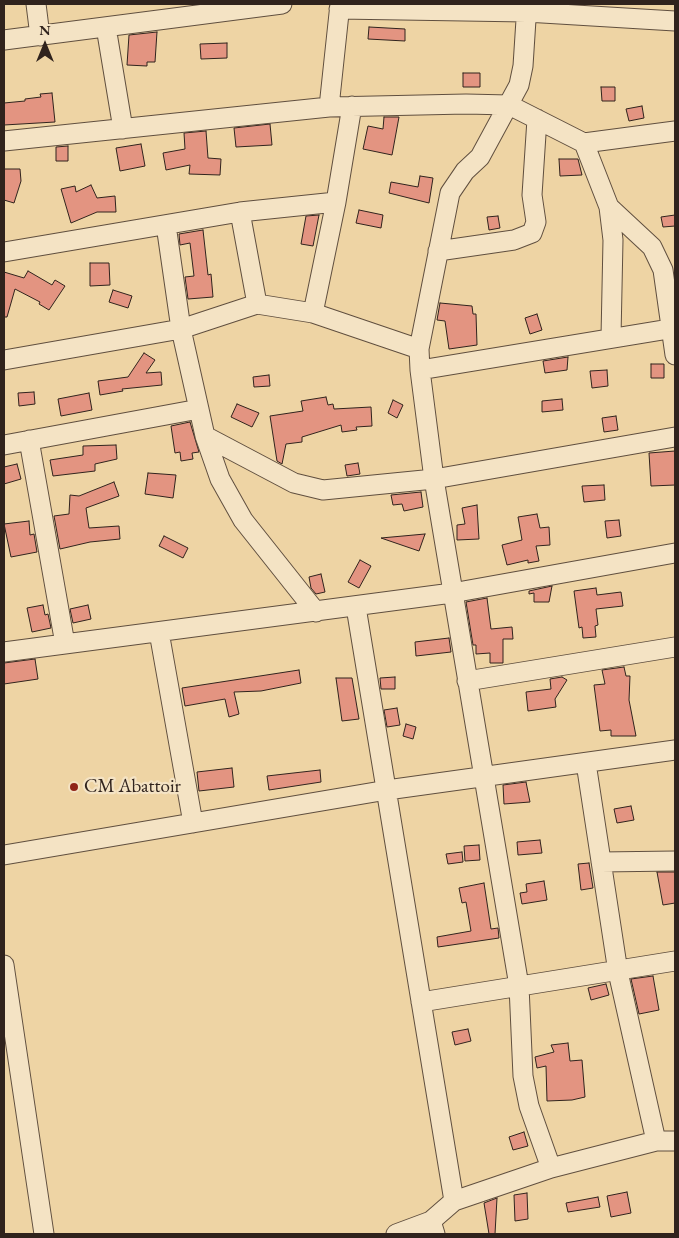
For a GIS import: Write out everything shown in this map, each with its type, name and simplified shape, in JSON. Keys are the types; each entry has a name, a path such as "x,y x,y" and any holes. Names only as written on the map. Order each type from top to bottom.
{"street":[{"path":"36,4 40,36"},
{"path":"4,40 282,4"},
{"path":"329,107 340,6 527,8 675,21"},
{"path":"527,8 523,66 519,85 480,157 465,171 450,193 419,349 434,479 452,594 519,986 523,1076 529,1106 552,1168"},
{"path":"106,27 123,129"},
{"path":"4,141 329,107 466,104 509,105 584,143 675,131"},
{"path":"312,312 336,202 352,106"},
{"path":"438,251 514,240 532,233 536,222 532,195 537,119"},
{"path":"584,143 609,207 613,240 611,337"},
{"path":"4,252 240,212 336,202"},
{"path":"609,207 652,247 663,270 673,328 675,355"},
{"path":"240,212 258,304"},
{"path":"166,226 181,329 205,436 220,479 244,520 316,612"},
{"path":"4,360 181,329 258,304 312,312 419,349"},
{"path":"420,370 673,328"},
{"path":"4,444 199,409"},
{"path":"205,436 307,488 323,490 434,479 675,437"},
{"path":"29,440 65,644"},
{"path":"4,652 452,594 675,553"},
{"path":"356,607 454,1201"},
{"path":"160,632 193,823"},
{"path":"467,681 675,647"},
{"path":"4,855 387,790 675,750"},
{"path":"586,763 618,972 656,1140"},
{"path":"601,862 675,861"},
{"path":"421,1002 618,972 675,961"},
{"path":"4,965 44,1234"},
{"path":"396,1234 433,1228 454,1201 552,1168 656,1140 675,1141"}],"building":[{"path":"369,27 405,29 405,41 368,39"},
{"path":"157,32 155,62 147,62 147,66 127,65 129,35"},
{"path":"227,43 227,58 201,59 200,44"},
{"path":"463,73 480,73 480,87 463,87"},
{"path":"601,87 615,87 615,101 602,101"},
{"path":"52,93 55,122 4,125 4,103 25,101 25,99 41,97 40,94"},
{"path":"642,106 644,118 629,121 626,109"},
{"path":"384,117 399,117 392,155 363,149 368,126 383,129"},
{"path":"270,124 272,145 236,147 234,128"},
{"path":"206,131 208,158 221,159 220,175 189,174 190,165 166,170 163,153 185,149 184,133"},
{"path":"141,144 145,166 120,171 116,148"},
{"path":"68,146 68,161 56,161 56,147"},
{"path":"559,159 578,159 582,175 560,176"},
{"path":"4,169 20,169 21,181 14,203 4,200"},
{"path":"420,176 433,178 429,203 389,193 391,182 418,187"},
{"path":"91,185 97,198 115,196 116,212 97,212 71,223 61,189 75,186 76,192"},
{"path":"359,210 383,215 381,228 356,223"},
{"path":"319,215 313,246 301,244 306,216"},
{"path":"675,215 675,226 663,227 661,217"},
{"path":"498,216 500,228 489,230 487,217"},
{"path":"203,230 208,275 211,274 213,297 188,299 185,277 194,276 190,243 180,245 179,234"},
{"path":"90,263 109,263 110,285 90,286"},
{"path":"28,271 52,285 55,280 65,286 49,310 39,304 40,302 15,289 7,317 4,317 4,272 24,278"},
{"path":"113,290 132,296 128,308 109,302"},
{"path":"440,303 472,306 473,314 476,314 477,345 449,349 445,321 437,320"},
{"path":"537,314 542,330 530,334 525,318"},
{"path":"144,353 155,360 146,373 161,372 162,385 122,389 123,391 100,395 98,381 128,377"},
{"path":"568,357 567,370 545,373 543,361"},
{"path":"651,364 664,364 664,378 651,378"},
{"path":"607,370 608,386 592,388 590,371"},
{"path":"269,375 270,386 254,387 253,377"},
{"path":"34,392 35,404 19,406 18,393"},
{"path":"89,393 92,410 61,416 58,399"},
{"path":"326,397 328,405 333,404 334,409 371,407 372,426 356,427 357,430 342,432 341,425 302,437 302,442 286,444 282,464 277,461 270,416 303,411 301,401"},
{"path":"562,399 563,410 542,412 542,401"},
{"path":"393,400 403,405 397,418 388,413"},
{"path":"237,404 259,413 252,427 231,417"},
{"path":"616,416 618,430 604,432 602,418"},
{"path":"190,422 199,452 192,453 193,459 181,461 180,452 175,453 171,426"},
{"path":"116,445 117,459 95,464 95,471 53,476 50,460 83,455 83,446"},
{"path":"675,451 675,485 651,486 649,453"},
{"path":"358,463 360,474 347,476 345,465"},
{"path":"17,464 21,479 4,484 4,467"},
{"path":"148,473 176,475 173,498 145,494"},
{"path":"114,482 119,496 86,508 89,528 119,526 120,539 90,542 60,549 54,516 69,514 70,495 79,496"},
{"path":"604,485 605,500 584,502 582,486"},
{"path":"421,492 423,507 404,511 402,504 393,505 391,495"},
{"path":"477,505 479,539 457,540 457,525 465,524 462,508"},
{"path":"537,514 540,528 549,527 550,545 536,546 539,561 528,563 528,560 507,565 502,545 522,540 518,517"},
{"path":"619,520 621,536 607,538 605,521"},
{"path":"29,521 30,535 34,534 37,552 11,557 4,524"},
{"path":"425,534 419,551 381,538"},
{"path":"164,536 188,548 183,558 159,546"},
{"path":"360,560 371,566 359,588 348,582"},
{"path":"321,574 325,592 316,594 311,588 309,577"},
{"path":"552,586 549,602 534,602 534,593 529,594 529,591"},
{"path":"596,588 597,595 621,592 623,606 596,609 598,625 595,626 596,637 583,638 582,627 579,628 574,591"},
{"path":"487,598 491,629 512,627 513,639 503,639 503,663 490,663 490,653 476,654 476,645 473,645 466,602"},
{"path":"43,605 45,615 48,614 51,628 32,632 27,608"},
{"path":"88,605 91,619 73,623 70,609"},
{"path":"449,638 451,652 416,656 415,642"},
{"path":"35,659 38,679 4,684 4,663"},
{"path":"624,667 626,676 630,676 629,700 636,736 611,736 611,730 600,731 594,685 605,684 602,670"},
{"path":"299,670 301,683 261,691 234,692 239,714 229,717 225,699 185,706 182,688"},
{"path":"395,677 395,689 381,689 380,678"},
{"path":"562,677 567,680 555,699 556,707 528,711 526,692 551,689 550,679"},
{"path":"336,678 352,678 359,719 342,721"},
{"path":"397,708 400,725 387,727 384,710"},
{"path":"406,724 416,727 413,739 403,736"},
{"path":"232,768 234,787 199,791 197,772"},
{"path":"320,770 321,782 269,790 267,776"},
{"path":"526,782 530,802 504,804 503,785"},
{"path":"631,806 634,820 617,823 614,809"},
{"path":"540,840 542,853 518,855 517,842"},
{"path":"479,845 480,860 465,861 464,846"},
{"path":"462,852 463,862 448,864 446,854"},
{"path":"589,863 593,888 581,890 578,864"},
{"path":"657,872 675,872 675,903 663,905"},
{"path":"544,881 547,900 522,904 520,893 527,892 526,884"},
{"path":"484,883 491,929 498,928 499,938 438,947 437,937 471,931 466,902 462,903 459,888"},
{"path":"653,976 659,1010 639,1014 631,979"},
{"path":"606,984 609,995 591,1000 588,988"},
{"path":"468,1029 471,1041 455,1045 452,1032"},
{"path":"568,1043 570,1061 582,1060 585,1097 572,1100 547,1101 546,1066 537,1068 535,1057 554,1052 551,1045"},
{"path":"524,1132 528,1146 513,1150 509,1137"},
{"path":"627,1192 631,1213 611,1217 607,1196"},
{"path":"527,1193 528,1219 515,1221 514,1195"},
{"path":"598,1197 600,1207 568,1212 566,1203"},
{"path":"497,1198 495,1234 489,1234 484,1203"}],"place":[{"name":"CM Abattoir","path":"74,787"}]}
